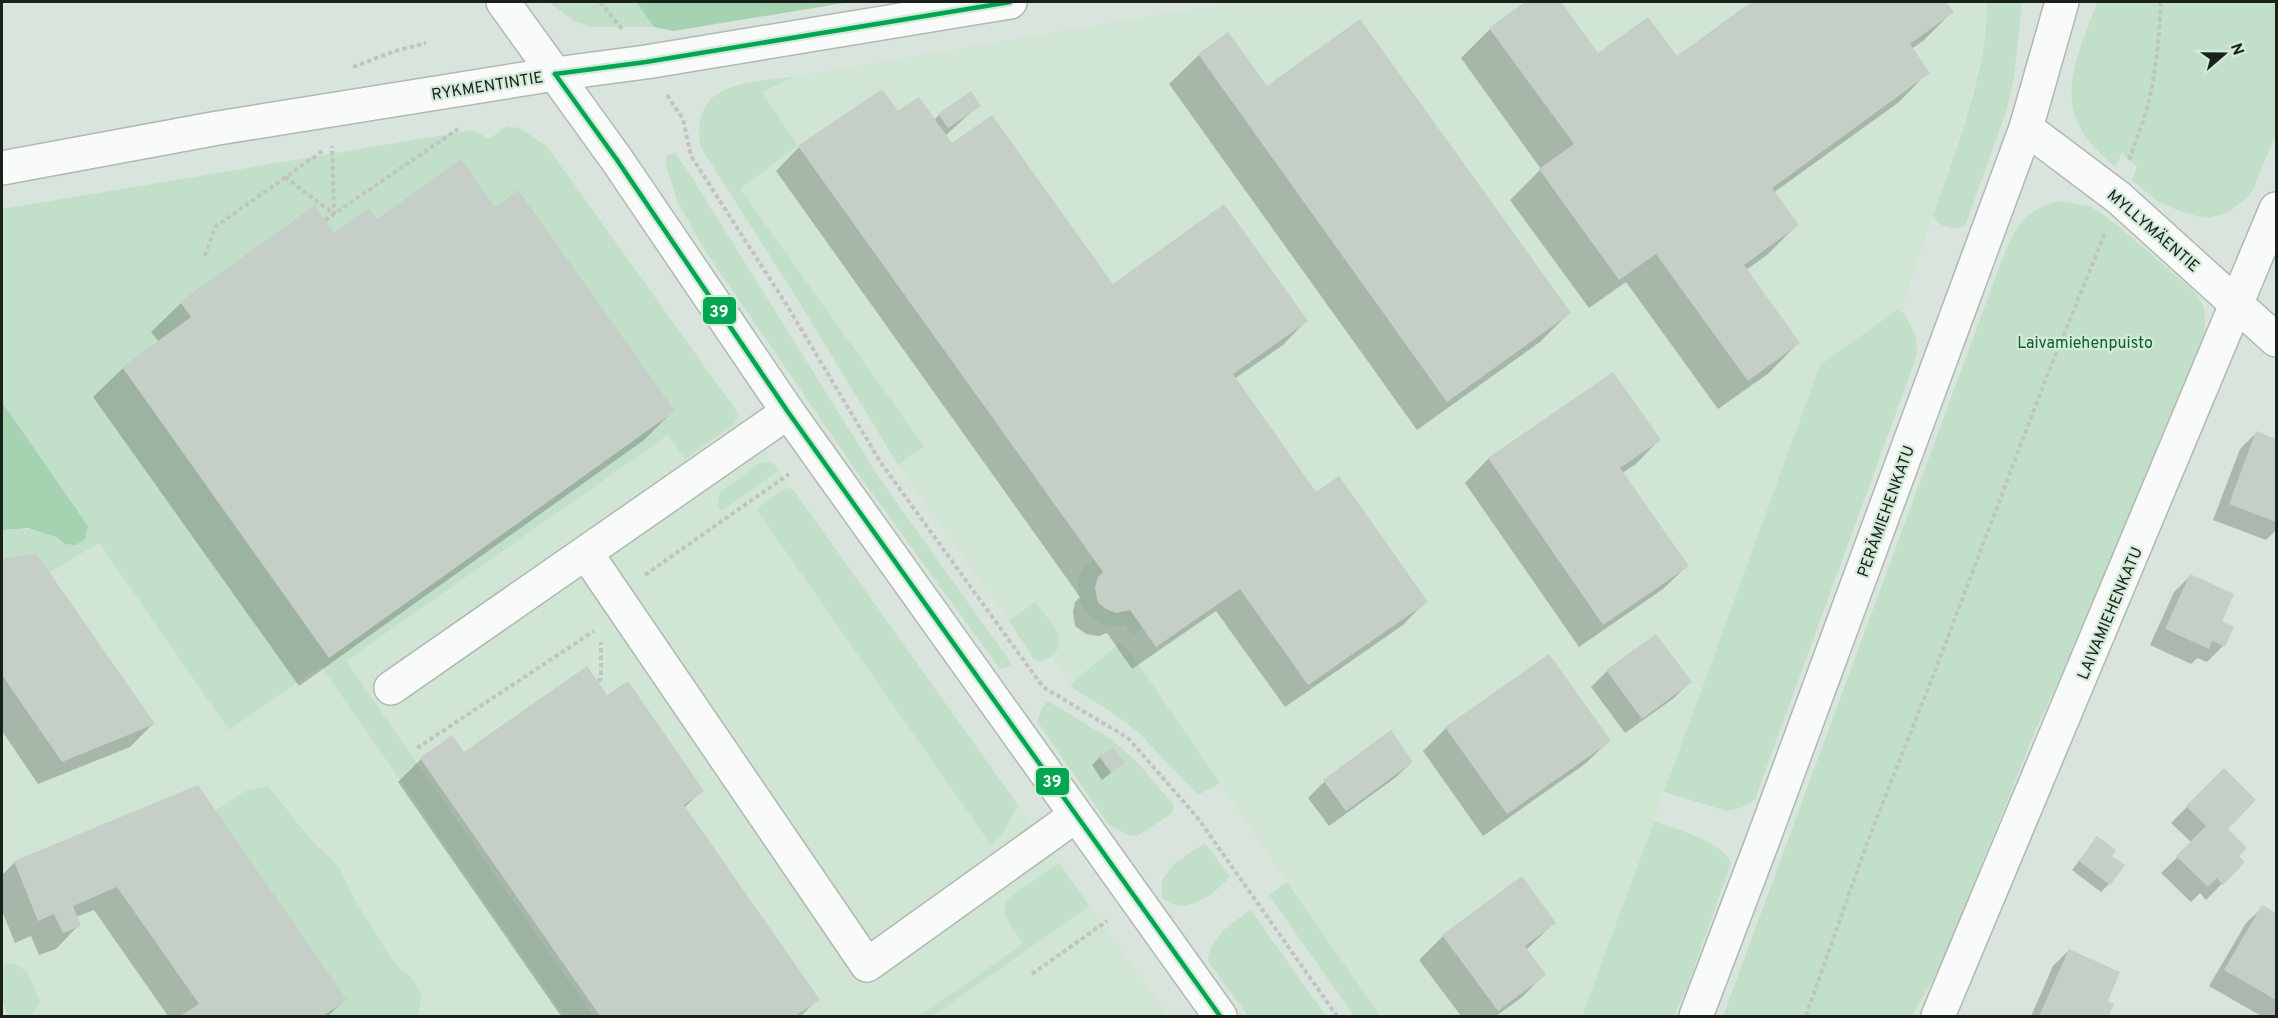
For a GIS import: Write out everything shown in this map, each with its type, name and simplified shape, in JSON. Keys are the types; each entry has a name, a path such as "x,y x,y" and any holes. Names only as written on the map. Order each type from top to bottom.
{"street":[{"path":"503,2 617,160 788,412 1220,1017"},
{"name":"RYKMENTINTIE","path":"2,168 218,128 555,74 646,62 1010,2"},
{"name":"PERÄMIEHENKATU","path":"1696,1017 1768,829 2026,128 2062,2"},
{"name":"MYLLYMÄENTIE","path":"2026,128 2119,198 2277,340"},
{"name":"LAIVAMIEHENKATU","path":"1938,1017 2277,209"},
{"path":"392,688 788,412"},
{"path":"586,553 867,965 1075,816"}],"path":[{"path":"600,2 623,30"},
{"path":"1806,1017 1867,843 2041,391 2119,198 2124,174 2148,102 2159,41 2161,2"},
{"path":"682,119 691,156 788,307 881,463 1043,687 1128,738 1197,817 1337,1017"},
{"path":"325,220 458,129"},
{"path":"205,256 215,226 332,145 334,214"},
{"path":"285,177 334,214"},
{"path":"598,681 601,679 601,637"},
{"path":"1032,974 1110,919"}],"shaded area":[{"path":"1236,2 1987,2 1984,39 1970,103 1901,311 1896,311 1820,365 1582,1016 1380,1016 1136,661 1084,673 1071,684 1051,657 1060,646 1035,602 1009,621 898,465 924,446 740,189 798,146 762,92 796,76"},
{"path":"717,383 1168,1016 14,1016 2,991 2,402 230,729"}],"green space":[{"path":"549,2 636,2 654,27 590,27 574,21"},
{"path":"636,2 850,2 673,31 654,27"},
{"path":"1987,2 2022,2 2014,78 2006,112 1965,226 1951,228 1939,223 1933,216 1976,83 1986,28"},
{"path":"2097,2 2276,2 2276,134 2253,190 2246,199 2228,212 2210,218 2200,217 2157,201 2132,180 2137,167 2122,153 2115,167 2094,147 2080,128 2073,109 2074,70"},
{"path":"796,76 762,92 798,146 740,189 924,446 898,465 796,297 700,146 700,124 704,108 714,97 726,89 742,84"},
{"path":"507,126 519,128 546,145 738,413 734,424 685,459 668,435 346,661 593,1016 564,1016 321,666 229,730 99,543 49,573 36,553 2,559 2,530 35,531 50,535 65,544 88,526 2,402 2,209 473,130 489,139"},
{"path":"675,153 882,482 1009,660 1011,664 1007,668 1000,669 861,478 704,249 677,201 666,164 666,155"},
{"name":"Laivamiehenpuisto","path":"2061,201 2090,206 2117,225 2195,292 2204,311 2204,333 2119,553 2036,729 1941,966 1912,1016 1723,1016 2003,257 2012,236 2023,220 2039,208"},
{"path":"1897,310 1904,313 1916,337 1917,355 1755,799 1741,808 1727,811 1664,792 1820,365"},
{"path":"2,402 88,526 85,539 76,545 65,544 56,537 28,528 2,530"},
{"path":"761,462 773,463 779,470 722,511 717,506 720,493"},
{"path":"792,488 1018,805 1001,836 991,845 756,509 785,489"},
{"path":"1094,560 1103,572 1098,580 1096,596 1105,608 1112,611 1130,610 1143,628 1133,635 1125,625 1111,626 1099,622 1082,604 1078,592 1079,580 1084,569"},
{"path":"1035,602 1057,630 1060,646 1051,657 1040,662 1033,658 1009,621"},
{"path":"1121,642 1220,783 1198,795 1139,733 1073,688 1071,684"},
{"path":"1048,701 1112,740 1136,761 1174,805 1171,814 1137,836 1128,835 1109,825 1037,721 1042,708"},
{"path":"268,786 311,840 339,867 356,902 395,964 414,980 421,996 418,1016 323,1016 346,1000 215,811 245,791"},
{"path":"1654,821 1708,842 1726,855 1731,863 1688,985 1674,1016 1582,1016"},
{"path":"1205,843 1230,877 1199,901 1190,905 1171,904 1162,898 1162,880 1176,862"},
{"path":"1059,863 1089,906 933,1016 919,1016 1023,944 1009,923 1005,912 1006,900"},
{"path":"1287,882 1380,1016 1354,1016 1269,895"},
{"path":"1251,910 1326,1016 1248,1016 1208,961 1213,944 1223,931"},
{"path":"6,963 20,967 32,981 40,1002 30,1016 8,1016 2,1001 2,966"}],"building":[{"path":"1525,2 1561,2 1598,53 1648,17 1677,56 1751,2 1946,2 1954,12 1910,44 1930,73 1772,188 1799,225 1744,265 1800,343 1748,381 1656,254 1619,280 1539,169 1574,144 1489,28"},
{"path":"1360,19 1571,313 1447,402 1198,54 1228,32 1267,86"},
{"path":"882,89 898,111 919,97 952,143 992,115 1113,284 1224,204 1308,321 1233,374 1316,492 1339,476 1428,602 1308,685 1240,589 1156,647 1130,610 1116,613 1104,608 1098,602 1095,588 1098,577 1103,572 798,146"},
{"path":"971,91 981,106 948,128 938,114"},
{"path":"461,159 495,207 518,190 675,411 329,658 122,367 191,317 180,302 315,205 334,233 369,208 377,219"},
{"path":"1613,372 1661,440 1620,468 1689,566 1603,625 1488,458"},
{"path":"2256,431 2276,439 2276,522 2229,504"},
{"path":"36,553 155,724 62,762 2,675 2,559"},
{"path":"2190,574 2234,594 2222,621 2234,627 2225,647 2212,641 2209,649 2165,629"},
{"path":"1656,634 1692,682 1642,719 1606,670"},
{"path":"1549,654 1611,741 1507,814 1445,727"},
{"path":"587,666 607,695 628,681 704,791 684,805 820,1000 795,1016 600,1016 420,758 452,735 464,752"},
{"path":"1391,730 1413,762 1346,811 1323,780"},
{"path":"1113,747 1125,763 1111,773 1099,756"},
{"path":"2224,768 2256,800 2228,829 2247,848 2239,856 2245,862 2223,885 2217,878 2208,887 2176,856 2206,826 2186,806"},
{"path":"198,785 347,1000 323,1016 180,1016 199,1004 117,887 73,906 81,926 63,933 54,914 38,921 14,861"},
{"path":"2097,836 2116,850 2112,856 2125,865 2110,885 2079,861"},
{"path":"1522,876 1556,923 1525,946 1546,975 1498,1011 1442,935"},
{"path":"2262,905 2276,913 2276,1000 2224,970"},
{"path":"2069,949 2120,972 2108,1001 2114,1004 2109,1016 2039,1016"}],"transit line":[{"name":"39","path":"555,74 646,62 1010,2"},
{"name":"39","path":"555,74 617,160 788,412 1220,1016"}]}
